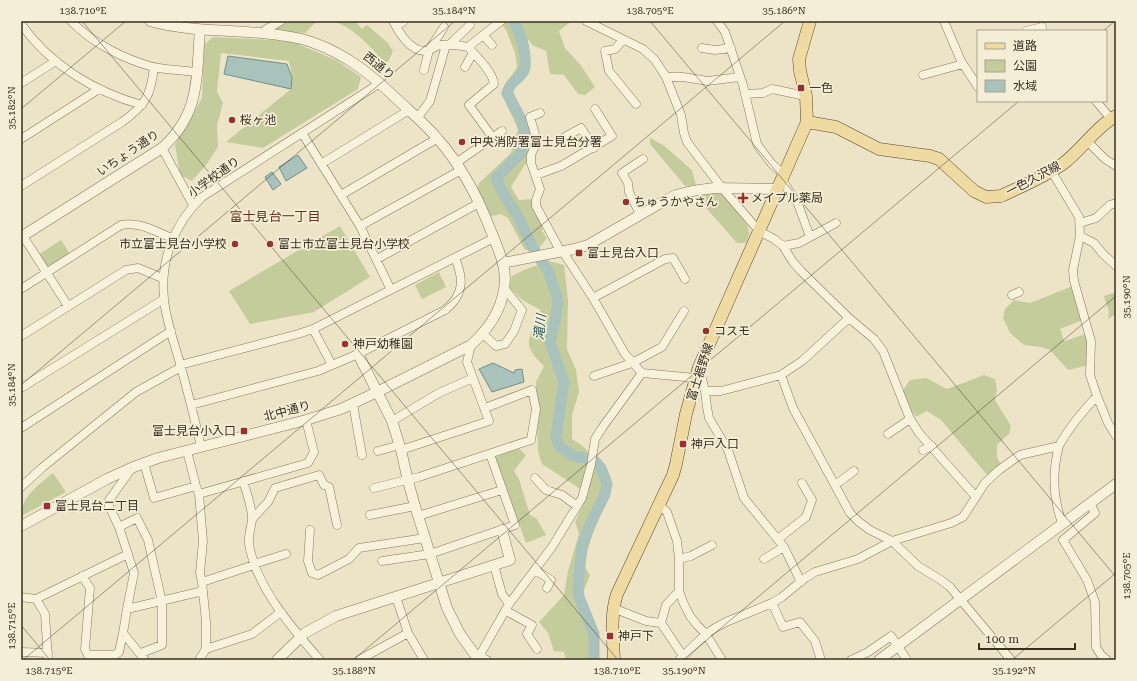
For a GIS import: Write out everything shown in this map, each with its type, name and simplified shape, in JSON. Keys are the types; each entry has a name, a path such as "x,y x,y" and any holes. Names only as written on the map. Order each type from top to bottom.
{"main road":[{"name":"富士裾野線","path":"614,660 612,620 613,608 617,594 659,505 676,464 686,414 697,372 807,122 806,96 800,71 799,59 810,21"},
{"name":"一色久沢線","path":"807,122 836,127 879,149 930,156 938,159 974,191 986,197 1001,196 1052,172 1088,142 1101,127 1114,117"}],"street":[{"path":"71,21 84,33 115,53 154,67 196,72"},
{"name":"西通り","path":"150,21 169,26 200,30 263,33 299,38 326,47 350,59 366,70 438,138 474,190 503,263"},
{"path":"263,33 268,28 281,21"},
{"path":"404,21 394,24 404,38 416,49 426,51 441,45 448,45 471,50 493,78 494,84 469,105 493,138"},
{"path":"465,67 471,50 483,35 501,21"},
{"path":"717,21 731,48 743,85 757,144 798,204 810,237"},
{"path":"944,21 963,64 977,85"},
{"path":"589,22 643,49 654,60 666,77 681,115 687,142 722,188 759,231 784,246 793,262 849,318 874,339 883,351 910,419 919,433 976,497"},
{"path":"418,118 430,101 448,45 470,25"},
{"path":"22,26 40,46 74,75 99,89 142,105"},
{"path":"1029,30 1042,26"},
{"path":"424,70 429,50 444,27"},
{"name":"いちょう通り","path":"22,237 162,148 173,136 192,106 195,90 200,30"},
{"path":"483,35 492,45"},
{"path":"623,40 615,49 605,51 609,71 636,104"},
{"path":"702,48 715,50 731,48"},
{"path":"21,83 56,61"},
{"path":"923,75 963,64"},
{"path":"21,186 122,122 138,110 151,89 154,67"},
{"path":"666,77 684,76 708,82 740,77"},
{"name":"小学校通り","path":"201,447 164,298 162,278 164,264 172,238 193,205 212,190 380,83"},
{"path":"21,139 99,89"},
{"path":"745,94 763,93 772,90 806,96"},
{"path":"1097,102 1114,117"},
{"path":"536,175 560,166 594,148 612,136 595,109"},
{"path":"321,164 409,110"},
{"path":"540,113 530,117 535,134 535,146 531,155 531,163 540,189 536,200 536,206 560,252 593,298 613,334 632,363 642,374 697,372 705,391 706,407 709,418 728,450 744,498 784,547 801,582"},
{"path":"564,138 581,128 594,148"},
{"path":"360,226 458,166 502,131"},
{"path":"302,133 360,226 391,290"},
{"path":"341,195 438,138"},
{"path":"1088,142 1105,159 1116,166"},
{"path":"162,148 193,205"},
{"path":"640,214 629,192 628,183 622,173 644,158"},
{"path":"1052,172 1079,217 1080,236 1073,270 1074,281 1091,341 1090,375 1108,423 1116,436"},
{"path":"503,263 560,252 588,244 676,195 692,191 781,181"},
{"path":"1080,223 1096,218 1110,205 1116,202"},
{"path":"376,259 479,203"},
{"path":"21,289 120,225 128,223 136,224 172,238"},
{"path":"784,246 799,243 836,223"},
{"path":"1080,236 1094,243 1116,266"},
{"path":"22,237 68,306"},
{"path":"21,487 43,466 136,392 181,366 298,334 313,328 494,238"},
{"path":"191,405 283,382 318,371 358,354 445,310 459,294 461,285 461,277 455,258"},
{"path":"593,298 665,259 673,258 685,279"},
{"name":"北中通り","path":"21,526 107,478 132,467 201,447 306,420 353,404 471,345 483,334 497,313 504,288 505,276 503,263"},
{"path":"21,336 126,270 138,268 162,278"},
{"path":"483,334 496,346 505,344 514,331 522,310 504,288"},
{"path":"21,388 164,298"},
{"path":"594,376 632,363 662,347 684,311"},
{"path":"705,391 720,391 781,375 802,361 849,318"},
{"path":"313,328 332,365"},
{"path":"21,428 171,331"},
{"path":"378,452 400,448 489,421 467,362 471,345"},
{"path":"358,354 392,421 415,506 447,608 460,634 480,659 507,607 552,547 582,498 594,452 595,439 642,374"},
{"path":"781,375 793,408 850,513 870,530 892,541 918,566 950,587 1011,660"},
{"path":"392,421 439,393 473,378"},
{"path":"374,488 408,481 531,440 536,409 532,390 485,408"},
{"path":"1062,523 1058,510 1054,470 1059,446 1065,434 1079,414 1097,396"},
{"path":"353,404 362,455"},
{"path":"888,434 910,419"},
{"path":"144,463 154,498 243,481 308,463 314,452 306,420"},
{"path":"923,450 932,446"},
{"path":"679,591 666,605 662,623 681,658 706,634 726,622 772,603 815,572 858,559 892,541 951,523 962,517 985,483 999,470 1020,455 1059,446"},
{"path":"187,451 197,490 203,541 200,574 206,622 206,649 199,660"},
{"path":"382,561 430,554 515,525 490,454"},
{"path":"82,576 90,588 85,649 88,655 115,655 120,652 134,573 119,527 109,506 109,500 132,467"},
{"path":"835,485 854,471"},
{"path":"253,518 268,502 275,488 319,474 324,485 328,486 337,525"},
{"path":"534,478 546,490 562,495 577,506"},
{"path":"243,481 253,518 249,542 254,565 261,580 281,612 320,660"},
{"path":"778,539 806,517 812,500 802,483"},
{"path":"879,660 1116,484"},
{"path":"418,516 502,490"},
{"path":"1090,503 1095,513 1063,540 1087,580 1095,602 1096,647 1101,655 1107,660"},
{"path":"659,505 667,512 677,541 679,559 679,591 690,616 706,634 722,660"},
{"path":"370,515 415,506"},
{"path":"119,527 137,518 148,540 162,602 162,645 146,650 143,657 123,633"},
{"path":"310,530 308,561 312,573 318,575 349,559 359,548 425,538"},
{"path":"277,660 300,637 323,622 336,616 440,584 510,560 502,530"},
{"path":"679,559 691,556 712,545"},
{"path":"764,559 784,547"},
{"path":"21,597 36,600 128,554"},
{"path":"202,582 286,554"},
{"path":"494,565 507,607 532,625 527,634 537,649"},
{"path":"535,570 551,580 547,588"},
{"path":"127,609 162,602 203,591"},
{"path":"396,597 408,633 424,660"},
{"path":"21,652 48,657 45,614 36,600"},
{"path":"772,603 783,627 800,622 815,641 821,660"},
{"path":"613,608 646,621 662,623"},
{"path":"206,649 252,634 281,612"},
{"path":"359,660 408,633"},
{"path":"851,660 868,652 891,636 907,660"}],"green space":[{"path":"287,21 317,21 305,33 275,31 277,25"},
{"path":"332,21 355,21 362,29 367,25 388,43 393,51 389,60 381,68 375,63 377,54 367,44 345,26"},
{"path":"499,21 568,21 569,23 559,31 565,48 580,64 595,87 585,95 578,94 564,75 550,74 546,51 532,45 528,39 531,63 529,74 524,78 506,84 517,67 515,53 506,30"},
{"path":"213,37 291,41 336,60 361,77 358,89 263,148 226,142 291,89 292,78 289,61 221,53 217,92 223,103 217,125 218,147 206,165 192,181 180,175 175,145 202,98 204,45"},
{"path":"512,90 530,125 531,146 528,160 511,187 519,200 531,199 543,222 542,231 547,238 539,248 525,250 508,218 501,214 491,216 476,192 479,183 511,153 518,129 501,93"},
{"path":"650,138 663,145 692,170 696,185 685,186 650,144"},
{"path":"723,191 746,224 749,234 746,243 737,243 701,202 697,195"},
{"path":"340,226 370,277 314,312 250,324 229,291"},
{"path":"61,240 70,254 50,267 46,267 38,255"},
{"path":"549,261 564,265 568,300 567,349 576,370 579,392 572,415 572,439 584,447 588,453 599,477 603,495 601,511 590,542 584,566 590,575 578,606 590,632 592,660 566,660 564,652 554,651 548,633 539,622 564,595 568,571 579,534 575,522 588,494 542,464 538,452 536,382 544,366 537,359 529,344 531,332 541,310 522,300 509,287 512,276"},
{"path":"439,272 446,287 422,299 415,285"},
{"path":"1073,286 1082,320 1060,329 1064,341 1089,333 1089,365 1068,370 1050,350 1041,347 1024,345 1010,333 1003,318 1005,309 1014,300 1030,303"},
{"path":"1116,292 1116,314 1108,319 1109,312 1104,296"},
{"path":"984,375 995,379 997,389 995,400 1011,426 1009,434 997,445 997,457 1000,463 999,470 987,475 941,420 927,411 916,417 900,395 910,380 926,378 947,389"},
{"path":"518,448 526,455 514,471 519,479 530,515 537,519 546,535 526,543 495,457"},
{"path":"53,473 66,492 23,515 22,509 27,497 37,486"}],"water":[{"path":"228,56 287,64 292,78 291,89 224,74"},
{"path":"298,155 307,168 286,181 279,167"},
{"path":"272,172 281,184 273,190 265,177"},
{"path":"493,363 514,373 515,370 522,369 524,382 492,392 479,369"}],"waterway":[{"name":"滝川","path":"513,21 519,32 524,47 525,61 521,75 512,83 507,93 522,121 525,134 521,153 496,178 517,215 533,248 548,271 558,299 556,317 550,342 564,382 556,437 559,446 573,456 594,460 601,468 607,484 605,494 582,546 578,585 579,597 594,634 594,660"}],"place":[{"name":"一色","path":"801,88"},
{"name":"桜ヶ池","path":"232,120"},
{"name":"中央消防署富士見台分署","path":"462,142"},
{"name":"メイプル薬局","path":"743,198"},
{"name":"ちゅうかやさん","path":"626,202"},
{"name":"市立富士見台小学校","path":"235,244"},
{"name":"富士市立富士見台小学校","path":"270,244"},
{"name":"富士見台入口","path":"579,253"},
{"name":"コスモ","path":"706,331"},
{"name":"神戸幼稚園","path":"345,344"},
{"name":"富士見台小入口","path":"244,431"},
{"name":"神戸入口","path":"683,444"},
{"name":"富士見台二丁目","path":"47,506"},
{"name":"神戸下","path":"610,636"}],"district":[{"name":"富士見台一丁目","path":"275,216"}]}
